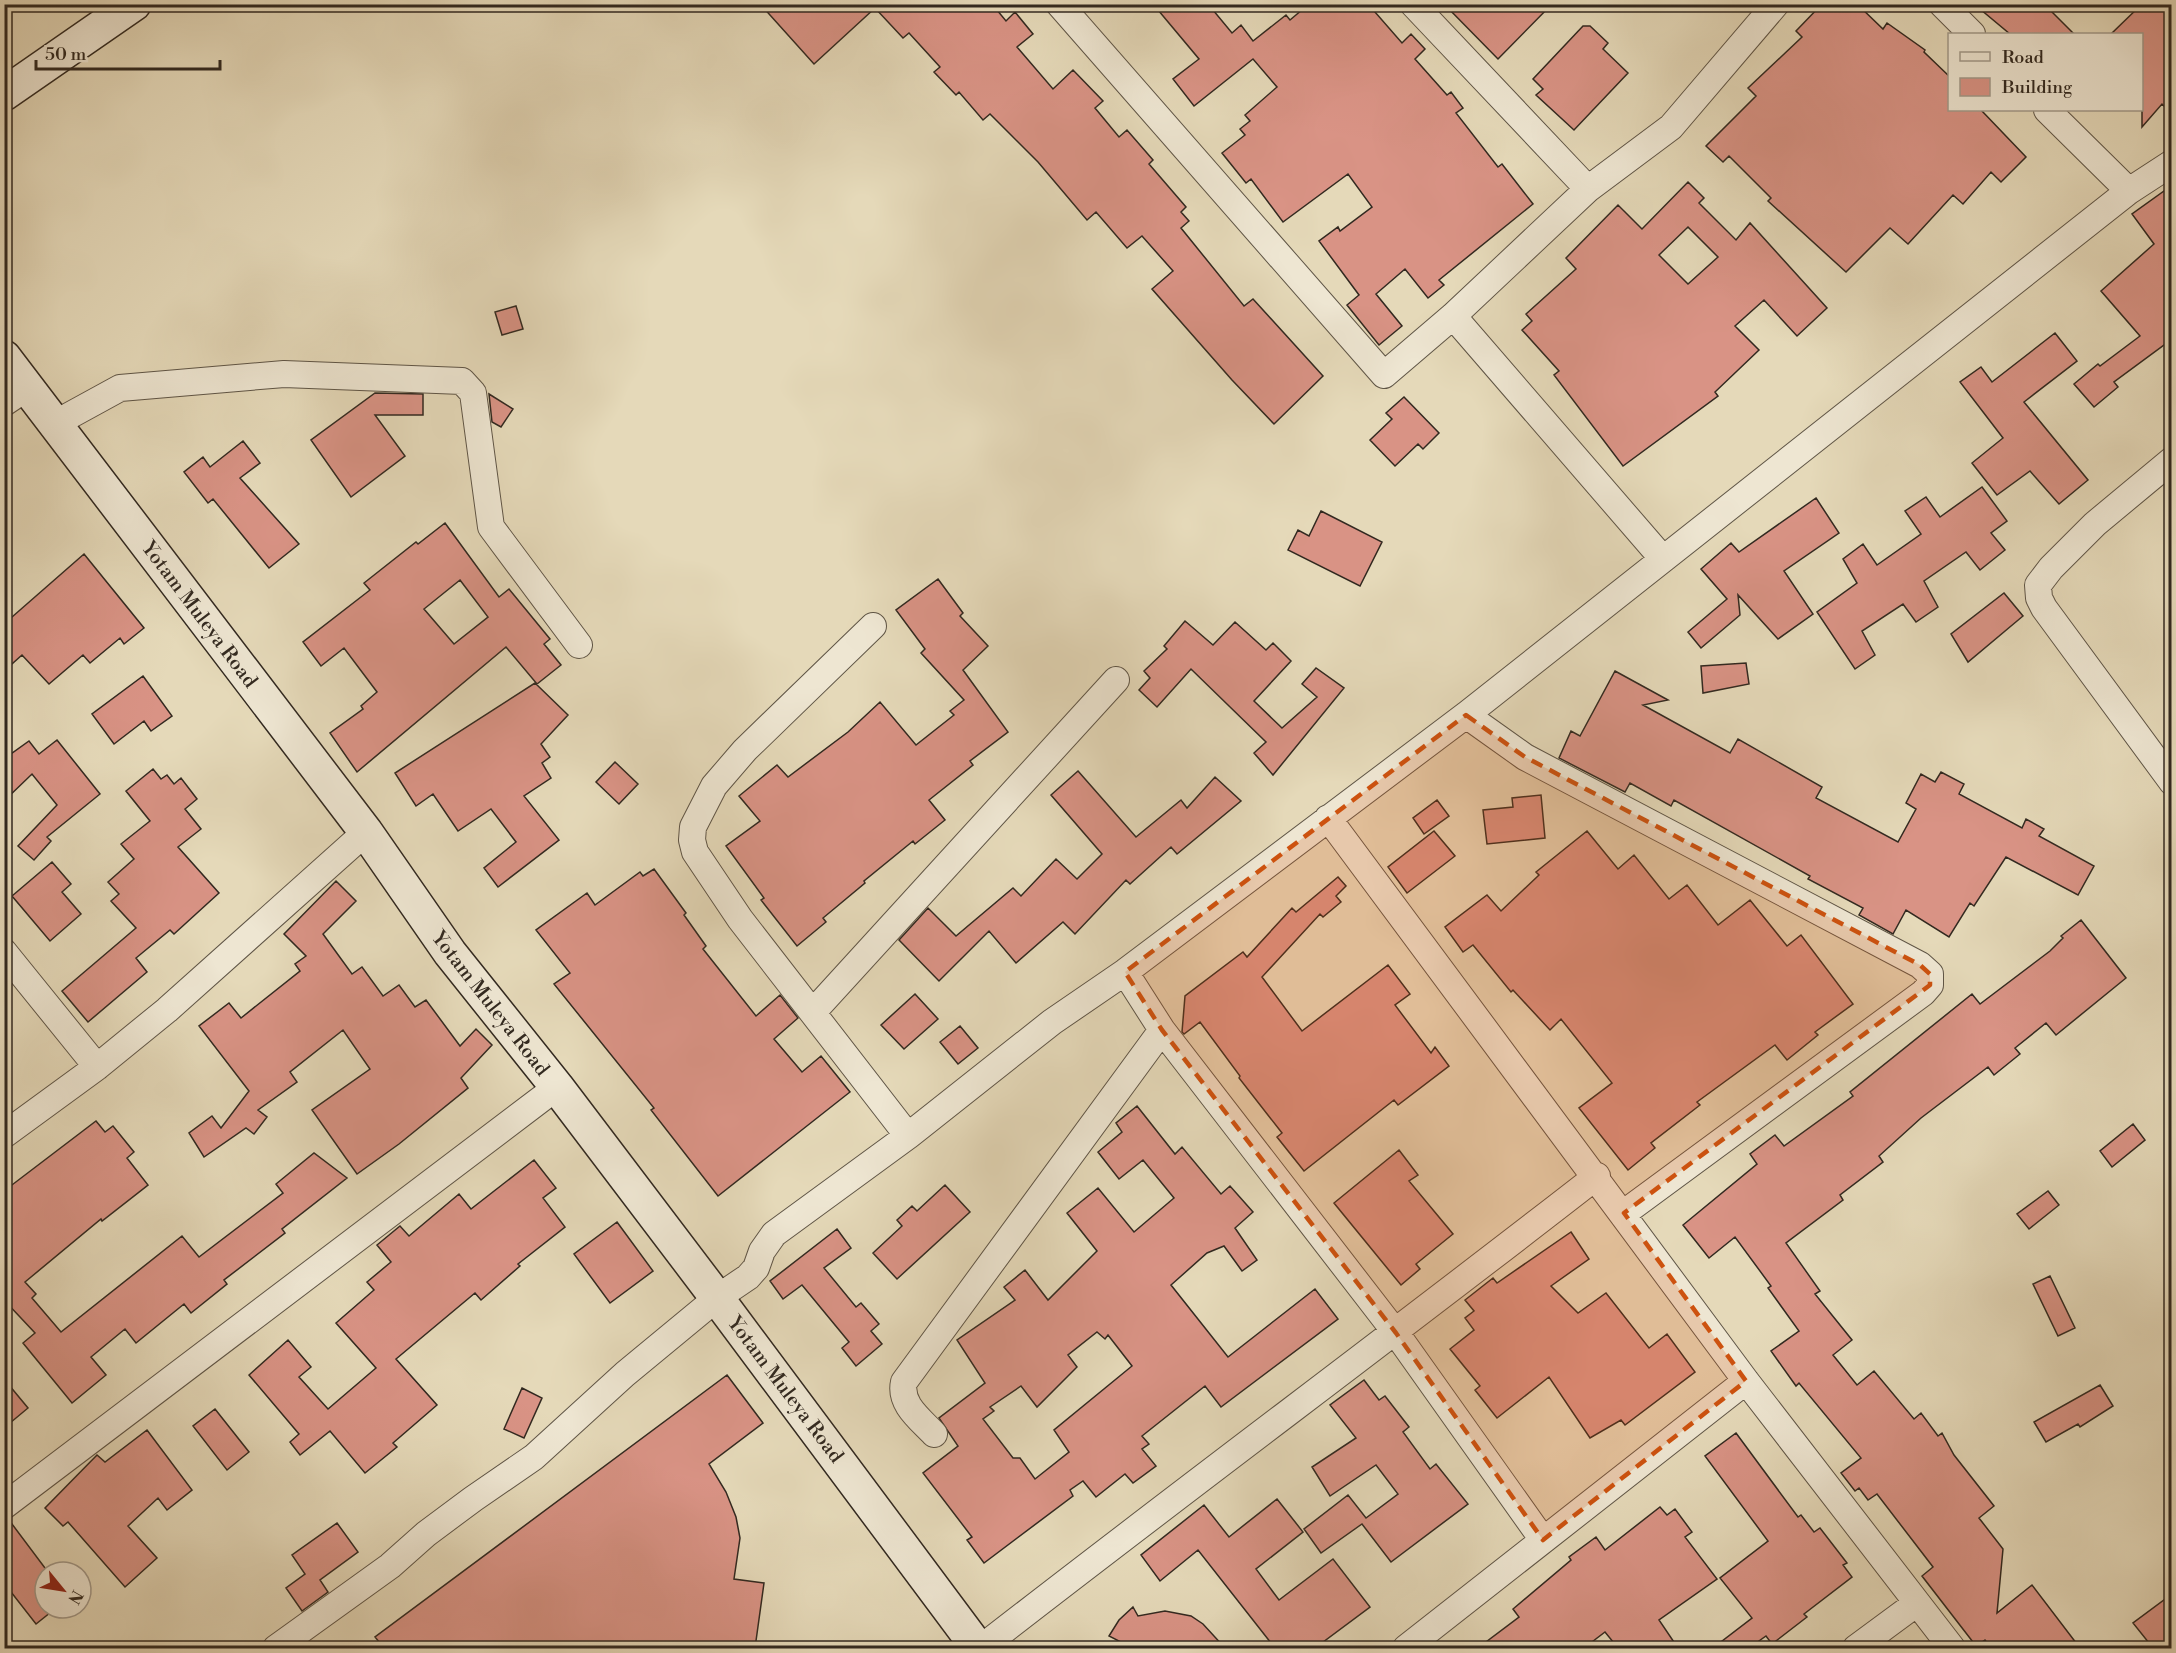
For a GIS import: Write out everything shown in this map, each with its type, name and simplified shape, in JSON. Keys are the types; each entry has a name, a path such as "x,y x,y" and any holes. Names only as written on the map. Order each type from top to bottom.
{"street":[{"path":"4,94 134,4"},
{"path":"1059,4 1384,375 1453,316 1588,189 1671,127 1776,4"},
{"path":"1413,4 1588,189"},
{"path":"1942,4 1971,33"},
{"path":"2048,111 2129,191"},
{"path":"276,1648 390,1566 426,1534 473,1499 534,1457 577,1415 717,1298 748,1277 774,1234 908,1136 1052,1022 1125,972 1466,715 2129,191 2172,162"},
{"path":"1453,316 1663,559"},
{"name":"Yotam Muleya Road","path":"4,357 16,395 56,423 366,832 450,953 556,1087 717,1298 980,1648"},
{"path":"56,423 120,388 284,374 462,381 473,393 491,527 579,645"},
{"path":"2172,460 2095,524 2051,568 2038,585 2039,598 2044,608 2172,782"},
{"path":"873,626 745,750 714,786 693,827 694,846 740,920 908,1136"},
{"path":"813,1012 1116,680"},
{"path":"1466,715 1525,757 1920,965 1930,974 1930,985 1923,993 1624,1213"},
{"path":"1328,818 1597,1176 1746,1381 1952,1648"},
{"path":"4,1135 97,1067 167,1010 366,832"},
{"path":"4,952 97,1067"},
{"path":"1125,972 1162,1030 1396,1333 1543,1539"},
{"path":"934,1434 905,1401 902,1392 904,1382 1162,1030"},
{"path":"4,1506 556,1087"},
{"path":"980,1648 1171,1500 1396,1333 1597,1176"},
{"path":"1406,1648 1432,1641 1543,1539 1746,1381"},
{"path":"1856,1648 1917,1603"}],"highlighted area":[{"path":"1466,715 1525,757 1920,965 1930,974 1930,985 1624,1213 1746,1381 1543,1540 1396,1333 1162,1030 1125,972"}],"building":[{"path":"760,4 992,4 1006,21 1015,12 1033,34 1017,47 1053,89 1073,70 1103,101 1095,108 1119,137 1127,130 1153,160 1149,164 1186,207 1181,212 1189,221 1181,228 1244,306 1253,299 1323,376 1274,424 1152,289 1173,271 1142,236 1127,248 1096,212 1087,220 1038,162 990,114 983,120 959,92 956,95 934,72 940,67 909,33 903,38 875,8 814,64"},
{"path":"1153,4 1208,4 1232,33 1241,25 1253,41 1286,15 1290,20 1309,4 1368,4 1402,43 1411,34 1425,49 1415,59 1447,95 1451,92 1463,108 1456,113 1498,167 1502,164 1533,204 1439,280 1444,285 1428,298 1405,269 1376,294 1402,326 1379,345 1347,305 1359,295 1319,241 1338,227 1340,231 1372,207 1348,174 1283,222 1251,179 1246,183 1222,153 1245,135 1240,129 1250,121 1245,115 1277,87 1253,59 1194,106 1173,79 1199,59"},
{"path":"1444,4 1552,4 1498,59"},
{"path":"1822,4 1857,4 1883,29 1887,23 1925,50 1924,52 1948,75 1948,111 1982,111 2026,157 2001,182 1991,172 1963,204 1953,195 1908,244 1890,228 1846,272 1768,201 1771,198 1729,156 1723,162 1706,146 1756,96 1748,88 1802,37 1796,31"},
{"path":"1974,4 2044,4 2073,33 2009,33"},
{"path":"2142,4 2172,4 2172,114 2162,104 2142,127 2143,33 2112,33"},
{"path":"1583,26 1590,26 1608,43 1603,49 1628,73 1574,130 1536,95 1543,89 1533,79"},
{"path":"1688,182 1704,198 1699,203 1736,240 1750,223 1827,308 1797,336 1764,300 1735,326 1759,350 1715,392 1718,396 1623,466 1554,375 1559,371 1522,330 1532,321 1526,314 1576,269 1566,258 1618,205 1642,229","holes":["1688,227 1718,257 1688,284 1659,255"]},
{"path":"2164,191 2172,202 2172,339 2114,382 2118,387 2094,407 2074,384 2098,364 2100,366 2140,336 2101,291 2154,244 2132,214"},
{"path":"516,306 523,329 502,335 495,312"},
{"path":"2055,333 2077,361 2024,402 2088,480 2059,504 2030,471 1997,495 1972,463 2003,438 1960,382 1981,367 1992,382"},
{"path":"375,393 423,394 423,415 375,415 405,456 351,497 311,440"},
{"path":"489,394 513,409 501,427 492,422"},
{"path":"1404,397 1439,433 1423,449 1418,444 1395,466 1370,440 1392,419 1386,413"},
{"path":"243,441 260,463 240,478 299,544 269,568 213,499 208,503 184,472 203,457 210,467"},
{"path":"1982,487 2007,521 1991,533 2005,550 1980,570 1966,552 1924,581 1938,607 1916,622 1903,604 1862,631 1875,655 1855,669 1817,612 1857,583 1843,559 1863,544 1877,565 1921,534 1905,511 1926,497 1940,517"},
{"path":"1816,498 1839,533 1784,571 1813,614 1778,639 1738,595 1740,615 1701,648 1688,632 1727,599 1701,569 1731,543 1739,552"},
{"path":"1321,511 1382,542 1360,586 1288,550 1298,530 1309,536"},
{"path":"445,523 499,597 509,589 550,639 544,644 561,665 537,684 506,647 357,772 330,733 363,709 361,706 377,692 344,648 321,666 303,642 370,590 364,583 416,542 418,544","holes":["460,580 488,617 454,644 424,609"]},
{"path":"84,554 144,628 124,644 120,638 90,663 83,655 49,684 22,655 4,671 4,624"},
{"path":"938,579 963,613 960,616 988,646 963,670 1008,732 970,761 973,765 929,800 945,820 915,844 913,841 864,881 865,883 823,918 826,922 797,946 761,900 764,898 726,846 760,821 739,796 777,765 788,777 848,732 880,702 916,745 954,715 950,711 964,700 921,653 925,649 896,610"},
{"path":"2004,593 2023,616 1968,662 1951,634"},
{"path":"1185,621 1213,645 1235,622 1266,650 1273,643 1291,661 1254,701 1282,728 1317,697 1302,684 1316,668 1344,688 1273,775 1254,753 1266,742 1191,669 1157,707 1139,690 1150,678 1144,671 1167,649 1164,646"},
{"path":"1746,663 1749,684 1703,693 1701,666"},
{"path":"1615,671 1668,700 1643,705 1730,753 1738,739 1822,787 1816,798 1898,842 1916,809 1906,803 1921,774 1935,782 1941,772 1964,784 1959,794 2022,828 2026,819 2044,829 2039,836 2094,866 2078,895 2006,857 1974,906 1970,903 1949,937 1906,910 1893,934 1859,915 1863,908 1808,879 1810,876 1674,800 1671,806 1630,783 1625,792 1559,758 1571,731 1580,736"},
{"path":"143,676 172,716 151,731 144,721 114,744 92,714"},
{"path":"535,683 568,715 541,744 550,757 542,763 551,778 524,796 559,840 498,887 484,868 516,842 491,809 458,831 433,794 416,806 395,773"},
{"path":"57,740 100,794 47,837 51,841 34,860 18,846 57,805 32,774 4,801 4,759 29,741 39,754"},
{"path":"615,762 638,784 619,804 596,782"},
{"path":"153,769 161,779 167,775 174,784 181,778 197,799 185,809 201,829 178,847 219,893 174,934 170,930 136,958 147,972 88,1022 62,991 136,928 111,901 119,894 108,882 134,859 121,844 150,821 126,791"},
{"path":"1078,771 1136,837 1181,800 1187,808 1215,777 1241,801 1177,854 1171,847 1130,884 1126,880 1075,934 1063,922 1016,963 989,931 939,981 899,940 928,908 956,936 1013,888 1021,896 1056,859 1077,879 1102,854 1051,795"},
{"path":"1541,795 1545,838 1487,844 1483,810 1513,807 1512,798"},
{"path":"1437,800 1449,816 1424,834 1413,818"},
{"path":"1434,831 1455,856 1407,893 1388,867"},
{"path":"1587,831 1618,869 1634,855 1669,899 1687,885 1718,925 1750,900 1787,946 1801,935 1853,1004 1815,1032 1818,1035 1787,1060 1775,1045 1697,1102 1700,1105 1651,1143 1655,1148 1628,1170 1579,1108 1612,1083 1561,1019 1550,1030 1513,990 1511,992 1473,945 1463,952 1445,927 1487,895 1501,911 1539,875 1536,872"},
{"path":"52,862 71,884 62,892 81,914 50,941 12,896"},
{"path":"654,869 686,913 684,915 706,946 703,949 756,1016 780,995 798,1018 774,1039 802,1072 821,1056 850,1092 718,1196 651,1110 654,1108 554,984 570,973 536,930 587,893 595,905 640,872 643,876"},
{"path":"1338,877 1346,886 1336,896 1341,902 1323,917 1320,914 1262,977 1302,1031 1388,965 1410,994 1395,1005 1431,1053 1435,1047 1449,1066 1398,1105 1394,1100 1304,1171 1277,1137 1282,1133 1239,1078 1240,1076 1200,1022 1184,1034 1182,1032 1185,996 1243,952 1247,957 1292,908 1296,912"},
{"path":"336,881 356,901 323,934 352,974 362,967 383,996 399,985 415,1007 426,1000 460,1046 476,1029 492,1045 461,1078 468,1088 399,1144 357,1174 312,1110 370,1069 343,1030 290,1072 297,1082 258,1110 267,1117 254,1134 246,1128 204,1157 189,1133 212,1116 221,1128 249,1091 199,1026 229,1003 241,1018 300,971 295,964 306,956 284,934"},
{"path":"2081,920 2126,978 2056,1035 2046,1023 2015,1048 2020,1054 1994,1075 1988,1067 1921,1118 1879,1156 1883,1162 1840,1195 1843,1200 1786,1243 1820,1291 1815,1294 1852,1340 1833,1355 1857,1385 1874,1371 1914,1419 1921,1413 1938,1436 1942,1433 1954,1455 1994,1506 1979,1518 2003,1549 1997,1613 2032,1585 2080,1648 1991,1648 1985,1640 1976,1646 1922,1576 1933,1567 1877,1494 1868,1500 1859,1488 1855,1491 1841,1473 1861,1458 1799,1383 1796,1386 1771,1351 1799,1331 1768,1288 1771,1286 1735,1237 1709,1258 1683,1225 1757,1164 1750,1154 1775,1135 1784,1146 1853,1096 1850,1092 1972,994 1980,1004 2050,951 2063,938 2061,936"},
{"path":"915,994 938,1019 904,1049 881,1025"},
{"path":"960,1026 978,1048 958,1064 940,1042"},
{"path":"1137,1106 1175,1154 1182,1147 1221,1194 1230,1186 1253,1212 1235,1228 1257,1260 1242,1271 1224,1246 1207,1253 1171,1285 1228,1357 1315,1289 1338,1319 1221,1407 1205,1386 1142,1436 1149,1444 1142,1449 1156,1466 1133,1483 1125,1474 1096,1497 1083,1481 1070,1490 1073,1496 984,1563 967,1540 972,1537 923,1473 958,1446 939,1418 985,1383 957,1340 1015,1300 1004,1287 1025,1270 1048,1300 1097,1251 1067,1213 1098,1188 1134,1232 1174,1198 1143,1160 1119,1179 1098,1152 1122,1132 1116,1123","holes":["1097,1332 1105,1339 1108,1335 1132,1366 1054,1430 1069,1452 1035,1479 1020,1458 1013,1458 983,1419 994,1411 990,1407 1021,1386 1037,1407 1077,1367 1068,1355"]},
{"path":"96,1121 105,1132 113,1126 134,1152 127,1158 148,1185 102,1221 101,1219 25,1282 36,1294 32,1298 61,1332 182,1236 199,1257 283,1193 276,1184 314,1153 347,1178 282,1229 285,1233 224,1280 227,1284 191,1313 184,1304 136,1343 125,1329 91,1357 106,1375 72,1403 23,1343 35,1333 4,1300 4,1191"},
{"path":"2133,1124 2145,1140 2112,1167 2100,1151"},
{"path":"1399,1150 1418,1175 1409,1181 1453,1234 1416,1264 1420,1269 1401,1285 1334,1203"},
{"path":"534,1160 556,1188 543,1198 565,1227 518,1264 520,1266 481,1300 475,1293 396,1359 437,1405 393,1443 397,1447 365,1473 330,1431 300,1455 290,1442 299,1434 249,1375 288,1340 311,1367 299,1377 328,1409 376,1368 336,1323 374,1290 367,1282 391,1262 377,1245 400,1226 409,1236 459,1194 471,1209"},
{"path":"945,1185 970,1212 897,1279 873,1253 902,1226 897,1220 912,1206 917,1211"},
{"path":"2048,1191 2059,1205 2029,1229 2017,1214"},
{"path":"617,1222 653,1271 610,1303 574,1254"},
{"path":"837,1229 851,1248 824,1268 856,1307 861,1303 879,1324 871,1331 882,1344 856,1366 842,1348 849,1342 802,1285 783,1299 770,1281"},
{"path":"1571,1232 1589,1259 1551,1286 1578,1313 1606,1293 1649,1348 1667,1334 1695,1372 1625,1425 1621,1420 1590,1438 1549,1377 1497,1418 1475,1390 1480,1386 1450,1349 1474,1330 1465,1318 1474,1311 1465,1300 1493,1278 1497,1283"},
{"path":"2050,1276 2075,1328 2058,1336 2033,1284"},
{"path":"727,1375 763,1423 709,1464 726,1492 736,1517 740,1538 734,1579 764,1583 755,1648 384,1648 375,1637"},
{"path":"4,1379 28,1408 4,1428"},
{"path":"1364,1380 1379,1400 1385,1396 1409,1427 1403,1432 1430,1469 1436,1464 1468,1504 1391,1562 1362,1524 1321,1553 1304,1529 1348,1495 1366,1518 1398,1494 1376,1465 1330,1496 1312,1467 1356,1438 1330,1405"},
{"path":"2100,1385 2113,1406 2080,1427 2078,1424 2046,1442 2034,1422"},
{"path":"522,1388 542,1398 524,1438 504,1429"},
{"path":"215,1409 249,1452 227,1470 193,1426"},
{"path":"147,1430 192,1490 167,1510 158,1498 128,1526 157,1558 125,1587 68,1522 63,1526 45,1508 97,1455 105,1462"},
{"path":"1736,1433 1798,1517 1801,1515 1814,1532 1820,1528 1847,1563 1843,1565 1852,1577 1804,1614 1807,1617 1772,1644 1766,1636 1749,1648 1713,1648 1752,1618 1720,1578 1768,1541 1705,1456"},
{"path":"1277,1499 1303,1532 1256,1569 1279,1600 1333,1559 1370,1607 1315,1648 1275,1648 1198,1550 1160,1581 1141,1555 1204,1505 1229,1537"},
{"path":"1660,1507 1667,1515 1675,1509 1692,1532 1685,1537 1717,1579 1659,1620 1678,1648 1618,1648 1605,1632 1584,1648 1478,1648 1519,1617 1513,1609 1571,1560 1569,1557 1596,1537 1605,1550"},
{"path":"9,1520 39,1560 33,1560 33,1620 41,1620 36,1624 4,1583 4,1521"},
{"path":"337,1523 358,1552 320,1580 328,1592 302,1611 286,1588 305,1574 292,1555"},
{"path":"2172,1594 2172,1648 2153,1648 2133,1623"},
{"path":"1133,1607 1138,1616 1165,1611 1191,1616 1203,1624 1225,1648 1118,1648 1121,1642 1109,1636 1119,1620"}]}
